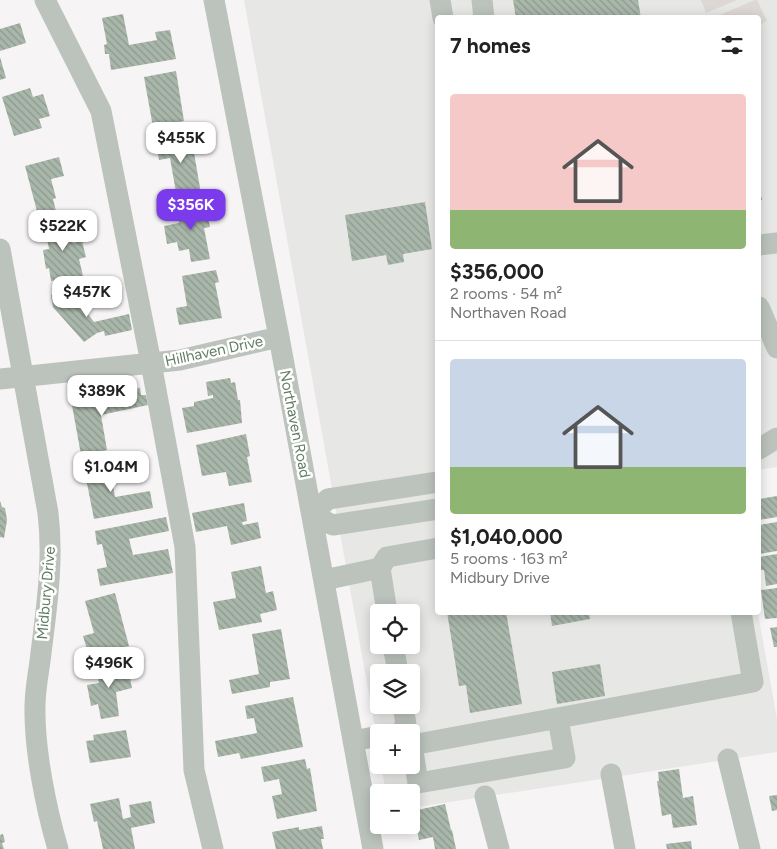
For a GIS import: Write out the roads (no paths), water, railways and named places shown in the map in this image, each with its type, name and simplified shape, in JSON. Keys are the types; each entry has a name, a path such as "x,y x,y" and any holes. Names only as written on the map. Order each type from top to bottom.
{"street":[{"path":"45,0 101,111 152,363 185,547 194,770 213,849"},
{"name":"Northaven Road","path":"214,0 279,337 373,849"},
{"path":"440,0 442,15"},
{"path":"482,0 484,15"},
{"path":"761,245 777,242"},
{"name":"Midbury Drive","path":"0,249 48,513 51,539 50,577 35,706 38,752 50,823 58,849"},
{"path":"761,312 777,348"},
{"name":"Hillhaven Drive","path":"0,379 180,360 279,337"},
{"path":"761,448 777,438"},
{"path":"435,482 328,498 312,515 333,525 435,509"},
{"path":"396,488 401,514"},
{"path":"386,604 380,568 387,557 435,549"},
{"path":"324,580 380,568"},
{"path":"420,735 558,718 753,682 741,615"},
{"path":"416,774 418,783 565,758 558,718"},
{"path":"353,741 370,738"},
{"path":"728,759 750,849"},
{"path":"611,774 625,849"},
{"path":"485,796 499,849"}]}
